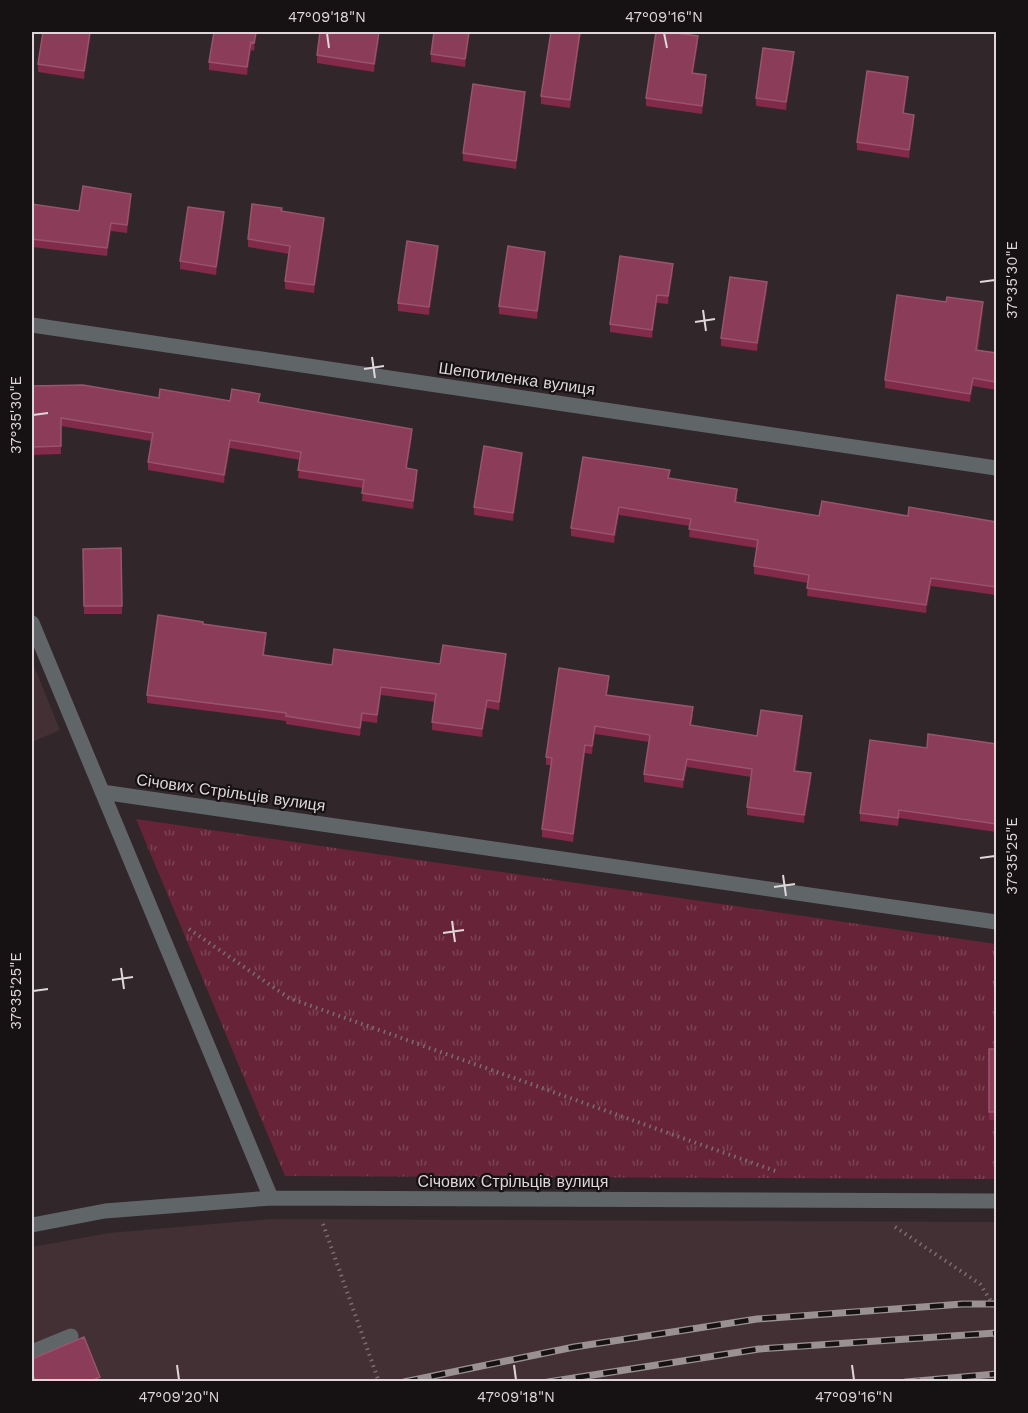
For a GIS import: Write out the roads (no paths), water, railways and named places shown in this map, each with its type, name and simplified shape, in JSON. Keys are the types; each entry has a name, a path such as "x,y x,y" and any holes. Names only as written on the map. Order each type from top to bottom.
{"street":[{"name":"Шепотиленка вулиця","path":"32,325 996,468"},
{"path":"32,623 271,1198"},
{"name":"Січових Стрільців вулиця","path":"102,792 996,922"},
{"name":"Січових Стрільців вулиця","path":"32,1225 105,1211 271,1198 996,1201"},
{"path":"32,1352 71,1336"}],"railway":[{"path":"404,1382 574,1347 757,1319 963,1304 996,1304"},
{"path":"548,1382 759,1349 996,1333"},
{"path":"906,1382 996,1374"}]}
